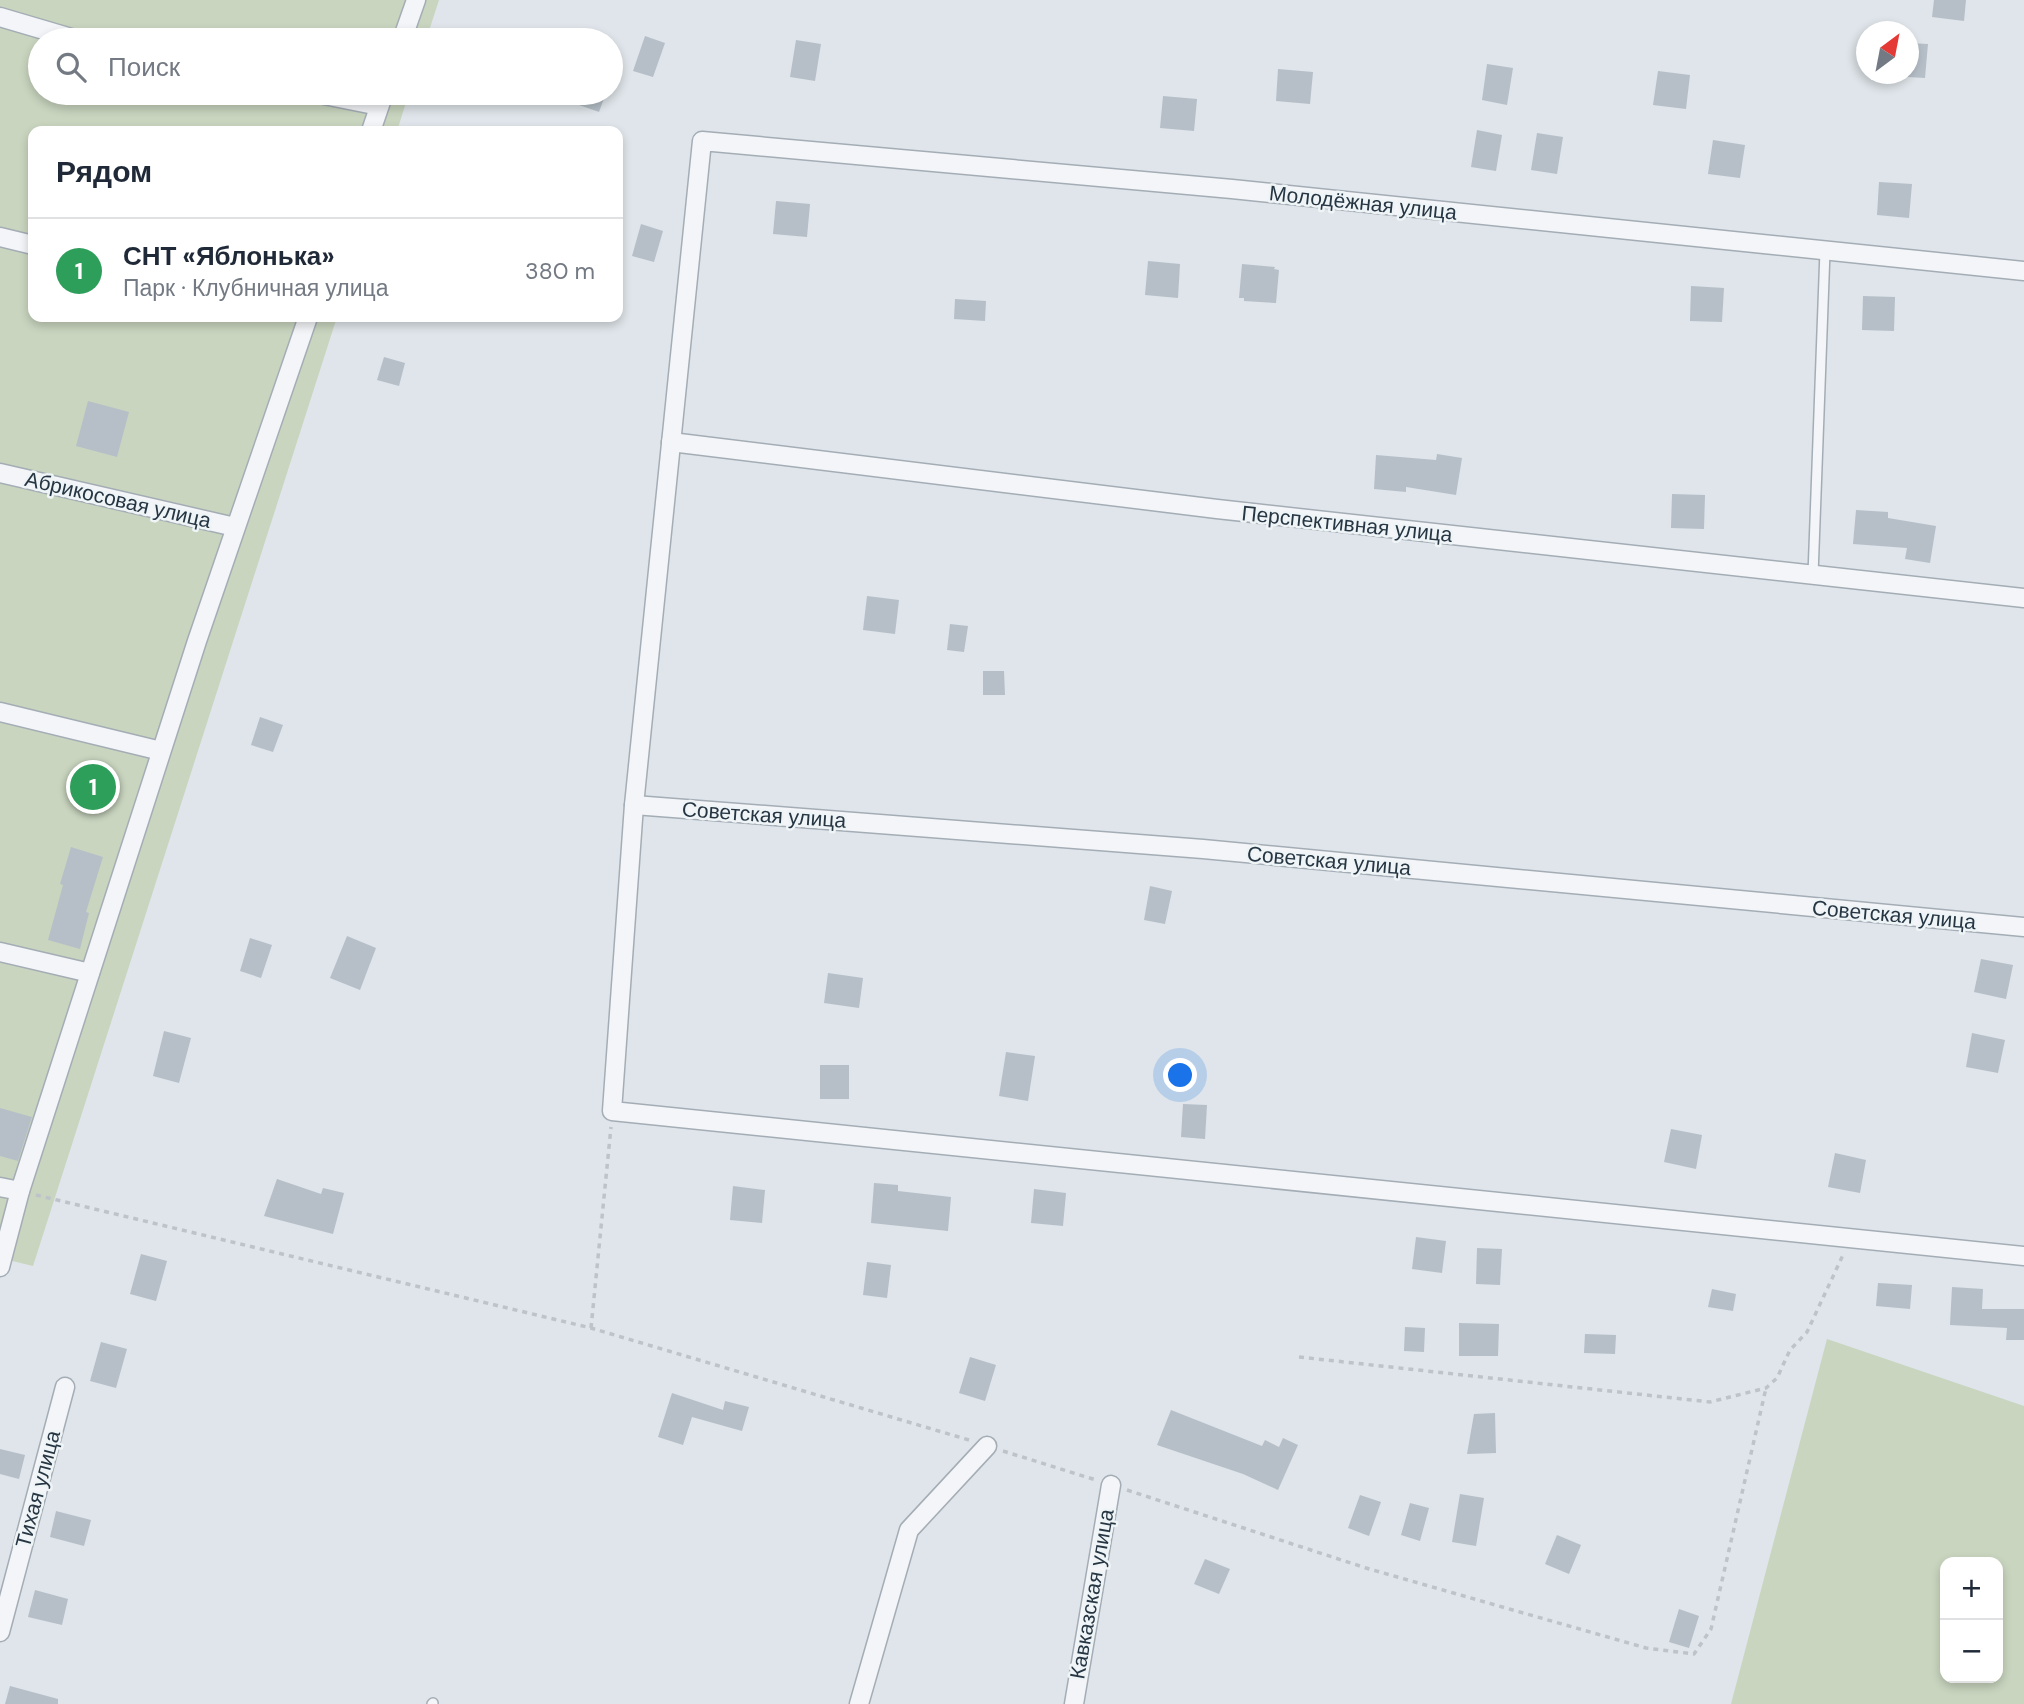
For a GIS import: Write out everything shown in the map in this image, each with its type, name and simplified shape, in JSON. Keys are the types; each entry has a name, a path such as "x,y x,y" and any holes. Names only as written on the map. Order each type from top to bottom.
{"street":[{"path":"406,28 416,0"},
{"path":"0,17 37,28"},
{"path":"373,126 380,105"},
{"name":"Молодёжная улица","path":"671,442 702,141 1232,189 2024,271"},
{"path":"0,237 28,244"},
{"path":"0,1267 20,1191 161,751 305,322"},
{"path":"671,442 634,806 612,1111 2024,1256"},
{"name":"Перспективная улица","path":"671,442 1217,509 2024,598"},
{"name":"Абрикосовая улица","path":"0,473 235,527"},
{"path":"0,712 161,751"},
{"name":"Советская улица","path":"634,806 1203,849 2024,927"},
{"path":"0,952 90,973"},
{"path":"0,1187 20,1191"},
{"name":"Тихая улица","path":"0,1632 65,1387"},
{"path":"859,1704 909,1530 987,1446"},
{"name":"Кавказская улица","path":"1074,1704 1111,1485"}],"lane":[{"path":"1813,575 1825,251"}],"path":[{"path":"592,1328 612,1111"},
{"path":"1299,1357 1710,1402 1766,1388 1777,1378 1790,1350 1807,1332 1851,1237"}],"green space":[{"path":"0,0 439,0 430,28 28,28 28,105 405,105 399,126 28,126 28,322 335,322 33,1266 0,1258"},
{"path":"1827,1339 2024,1406 2024,1704 1731,1704"}],"building":[{"path":"1934,0 1966,0 1964,21 1932,17"},
{"path":"645,36 665,43 653,77 633,71"},
{"path":"796,40 821,44 815,81 790,77"},
{"path":"1919,44 1928,44 1925,78 1919,78"},
{"path":"1487,64 1513,68 1507,105 1482,100"},
{"path":"1278,69 1313,72 1310,104 1276,101"},
{"path":"1658,71 1690,75 1686,109 1653,105"},
{"path":"1163,96 1197,99 1194,131 1160,128"},
{"path":"579,105 602,105 599,112"},
{"path":"1477,130 1502,135 1496,171 1471,167"},
{"path":"1537,133 1563,137 1557,174 1531,170"},
{"path":"1713,140 1745,145 1740,178 1708,174"},
{"path":"1879,182 1912,184 1909,218 1877,215"},
{"path":"776,201 810,204 807,237 773,234"},
{"path":"641,224 663,231 654,262 632,256"},
{"path":"1148,261 1180,264 1178,298 1145,295"},
{"path":"1242,264 1275,267 1274,269 1279,270 1276,303 1244,301 1244,298 1239,298"},
{"path":"1691,286 1724,288 1722,322 1690,321"},
{"path":"1863,296 1895,297 1894,331 1862,330"},
{"path":"955,299 986,301 985,321 954,319"},
{"path":"384,357 405,363 399,386 377,380"},
{"path":"88,401 129,412 117,457 76,446"},
{"path":"1437,454 1462,458 1456,495 1406,487 1406,492 1374,489 1376,455 1436,460"},
{"path":"1672,494 1705,495 1704,529 1671,528"},
{"path":"1856,510 1888,512 1888,518 1936,526 1930,563 1905,559 1907,548 1853,544"},
{"path":"867,596 899,600 895,634 863,630"},
{"path":"950,624 968,626 964,652 947,650"},
{"path":"983,671 1004,671 1005,695 983,695"},
{"path":"260,717 283,725 273,752 251,745"},
{"path":"71,847 103,857 86,912 89,913 80,949 48,940"},
{"path":"1150,886 1172,891 1165,924 1144,920"},
{"path":"347,936 376,948 360,990 330,978"},
{"path":"250,938 272,945 261,978 240,971"},
{"path":"1981,959 2013,965 2006,999 1974,992"},
{"path":"828,973 863,978 859,1008 824,1003"},
{"path":"164,1031 191,1038 179,1083 153,1076"},
{"path":"1972,1033 2005,1040 1998,1073 1966,1067"},
{"path":"1006,1052 1035,1056 1028,1101 999,1096"},
{"path":"820,1065 849,1065 849,1099 820,1099"},
{"path":"1183,1104 1207,1105 1205,1139 1181,1137"},
{"path":"0,1108 32,1117 18,1161 0,1156"},
{"path":"1671,1129 1702,1135 1696,1169 1664,1162"},
{"path":"1835,1153 1866,1160 1860,1193 1828,1187"},
{"path":"277,1179 321,1194 323,1188 344,1193 333,1234 264,1216"},
{"path":"874,1183 898,1185 898,1191 951,1197 948,1231 871,1223"},
{"path":"733,1186 765,1190 762,1223 730,1220"},
{"path":"1034,1189 1066,1193 1063,1226 1031,1223"},
{"path":"1416,1237 1446,1241 1442,1273 1412,1269"},
{"path":"1477,1248 1502,1249 1500,1285 1476,1284"},
{"path":"141,1254 167,1261 156,1301 130,1294"},
{"path":"867,1262 891,1265 887,1298 863,1295"},
{"path":"1878,1283 1912,1285 1910,1309 1876,1306"},
{"path":"1952,1287 1983,1289 1982,1309 2024,1309 2024,1340 2006,1340 2007,1328 1950,1325"},
{"path":"1712,1289 1736,1294 1733,1311 1708,1307"},
{"path":"1459,1323 1499,1324 1498,1356 1459,1356"},
{"path":"1405,1327 1425,1328 1424,1352 1404,1351"},
{"path":"1585,1334 1616,1335 1615,1354 1584,1353"},
{"path":"101,1342 127,1349 116,1388 90,1381"},
{"path":"970,1357 996,1365 985,1401 959,1393"},
{"path":"672,1393 723,1410 725,1401 749,1407 742,1431 692,1417 683,1445 658,1437"},
{"path":"1171,1410 1262,1446 1265,1440 1279,1447 1283,1438 1298,1445 1278,1490 1243,1474 1157,1445"},
{"path":"1495,1413 1496,1453 1467,1454 1474,1414"},
{"path":"0,1449 25,1455 19,1479 0,1474"},
{"path":"1460,1494 1484,1498 1476,1546 1452,1542"},
{"path":"1360,1495 1381,1502 1369,1536 1348,1528"},
{"path":"1410,1503 1429,1508 1420,1541 1401,1535"},
{"path":"56,1511 91,1520 84,1546 50,1537"},
{"path":"1557,1535 1581,1545 1569,1574 1545,1564"},
{"path":"1205,1559 1230,1569 1219,1594 1194,1584"},
{"path":"35,1590 68,1599 62,1625 28,1617"},
{"path":"1679,1609 1699,1616 1689,1648 1669,1642"},
{"path":"10,1686 58,1699 58,1704 5,1704"}],"place":[{"name":"СНТ «Яблонька»","path":"93,787"}]}
